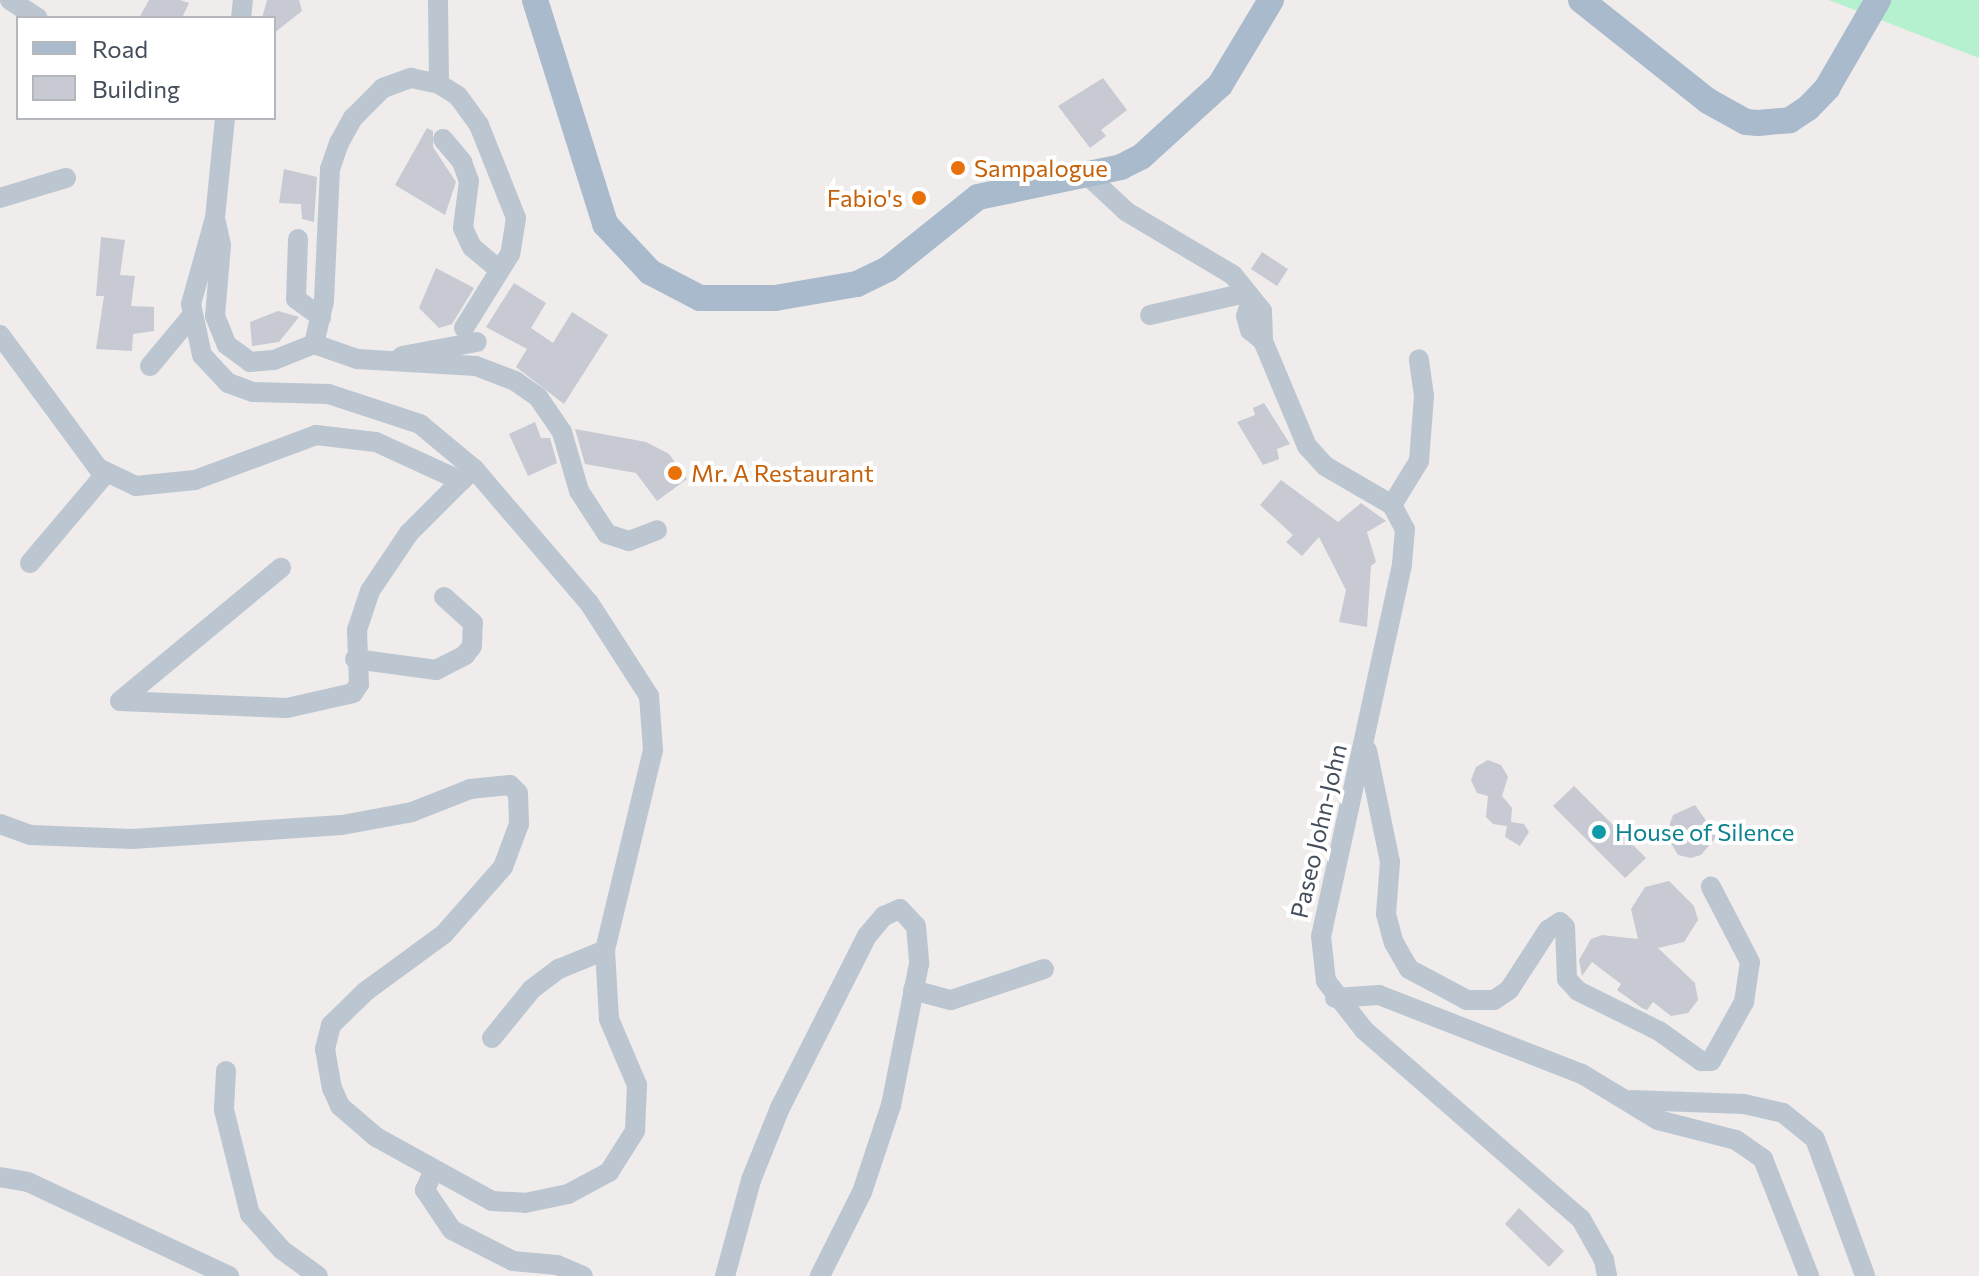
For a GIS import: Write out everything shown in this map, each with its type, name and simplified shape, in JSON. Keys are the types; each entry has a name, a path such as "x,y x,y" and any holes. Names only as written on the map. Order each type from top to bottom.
{"main road":[{"path":"535,0 605,224 650,272 700,298 807,297 857,284 888,269 978,197 1121,167 1155,147 1220,85 1271,0"},
{"path":"1581,0 1708,101 1746,122 1758,123 1790,120 1827,88 1878,0"}],"street":[{"path":"10,0 35,16"},
{"path":"438,0 439,84"},
{"path":"314,344 321,317 330,169 339,143 353,118 383,88 411,78 439,84 458,96 479,125 516,218 515,237 471,335 410,352 396,362"},
{"path":"150,366 190,318 215,218 225,120"},
{"path":"443,139 462,162 469,181 463,228 472,247 499,270"},
{"path":"1085,173 1127,212 1226,270 1248,297 1246,316 1250,330 1263,341 1297,428 1317,459 1392,505 1419,461 1424,396 1419,359"},
{"path":"0,198 66,178"},
{"path":"215,218 221,245 215,316 227,345 250,362 284,357 314,344 357,359 476,366 515,381 538,397 562,432 579,491 607,534 629,541 657,530"},
{"path":"298,239 296,299 321,317"},
{"path":"1150,315 1248,297"},
{"path":"0,824 30,835 132,839 342,825 412,812 470,789 510,785 518,793 519,824 503,867 444,934 366,991 331,1025 325,1049 340,1106 376,1137 433,1172 492,1201 525,1203 568,1194 609,1172 635,1131 639,1110 637,1085 609,1019 605,950 653,750 649,696 589,603 468,475 400,413 328,394 253,392 228,383 202,355 190,318"},
{"path":"0,335 106,473 144,487 195,480 316,435 376,442 468,475"},
{"path":"30,563 106,473"},
{"path":"281,568 120,701 287,708 353,693 359,684 355,659 357,630 370,591 409,533 468,475"},
{"name":"Paseo John-John","path":"1392,505 1401,516 1405,546 1366,742 1321,936 1320,958 1335,998 1398,1062 1581,1219 1604,1260 1607,1276"},
{"path":"355,659 436,670 465,655 472,646 473,623 444,597"},
{"path":"1366,742 1390,862 1386,914 1394,943 1409,969 1467,1000 1494,1000 1509,990 1548,930 1560,922 1565,927 1567,979 1578,991 1659,1031 1701,1061 1711,1061 1744,1002 1750,962 1711,887"},
{"path":"725,1276 751,1180 780,1108 867,936 884,916 900,909 916,926 919,938 913,990 886,1119 862,1192 820,1276"},
{"path":"492,1038 532,989 559,969 605,950"},
{"path":"913,990 942,1002 1044,969"},
{"path":"1335,998 1379,995 1582,1074 1631,1100 1658,1120 1736,1140 1763,1159 1809,1276"},
{"path":"226,1071 224,1110 250,1214 282,1250 318,1276"},
{"path":"1631,1100 1744,1104 1783,1113 1815,1139 1865,1276"},
{"path":"433,1172 425,1190 452,1230 513,1261 557,1265 583,1276"},
{"path":"0,1177 28,1182 229,1276"}],"green space":[{"path":"1829,0 1979,0 1979,58"}],"building":[{"path":"149,0 189,3 183,16 140,16"},
{"path":"267,0 299,0 302,11 276,31 276,16 263,16"},
{"path":"1103,78 1127,110 1101,130 1106,136 1090,148 1058,106"},
{"path":"427,128 433,131 433,147 456,182 445,215 395,185"},
{"path":"284,169 317,177 314,222 302,219 301,204 279,203"},
{"path":"101,237 125,240 120,275 135,276 131,306 154,307 154,331 133,334 132,351 96,349 104,296 96,296"},
{"path":"1262,252 1288,269 1277,286 1251,269"},
{"path":"436,268 474,288 452,324 439,328 419,308"},
{"path":"514,283 546,303 531,328 553,343 572,312 608,335 564,404 516,367 527,349 486,327"},
{"path":"278,311 299,317 279,342 252,346 250,322"},
{"path":"1264,403 1290,444 1277,449 1279,459 1263,465 1237,422 1255,415 1253,408"},
{"path":"535,422 541,438 550,438 557,463 528,476 509,434"},
{"path":"575,429 646,442 669,454 687,479 657,501 636,473 585,464"},
{"path":"1281,480 1338,522 1361,503 1386,521 1367,532 1376,562 1371,566 1367,627 1339,622 1346,590 1319,537 1302,556 1286,542 1293,535 1260,505"},
{"path":"1488,760 1501,765 1508,777 1502,796 1512,808 1511,822 1524,824 1529,832 1520,846 1505,837 1507,826 1493,824 1486,817 1488,796 1477,793 1471,780 1476,767"},
{"name":"House of Silence","path":"1574,786 1646,858 1625,878 1553,806"},
{"path":"1695,805 1717,836 1701,855 1691,858 1678,855 1666,835 1673,815"},
{"path":"1669,881 1694,906 1698,920 1684,942 1658,948 1695,983 1698,1000 1688,1013 1671,1016 1653,1002 1647,1010 1642,1008 1617,990 1621,984 1592,962 1582,976 1579,960 1591,939 1602,935 1638,939 1631,909 1645,887"},
{"path":"1519,1208 1564,1251 1549,1267 1505,1224"}],"place":[{"name":"Sampalogue","path":"958,168"},
{"name":"Fabio's","path":"919,198"},
{"name":"Mr. A Restaurant","path":"675,473"},
{"name":"House of Silence","path":"1599,832"}]}
